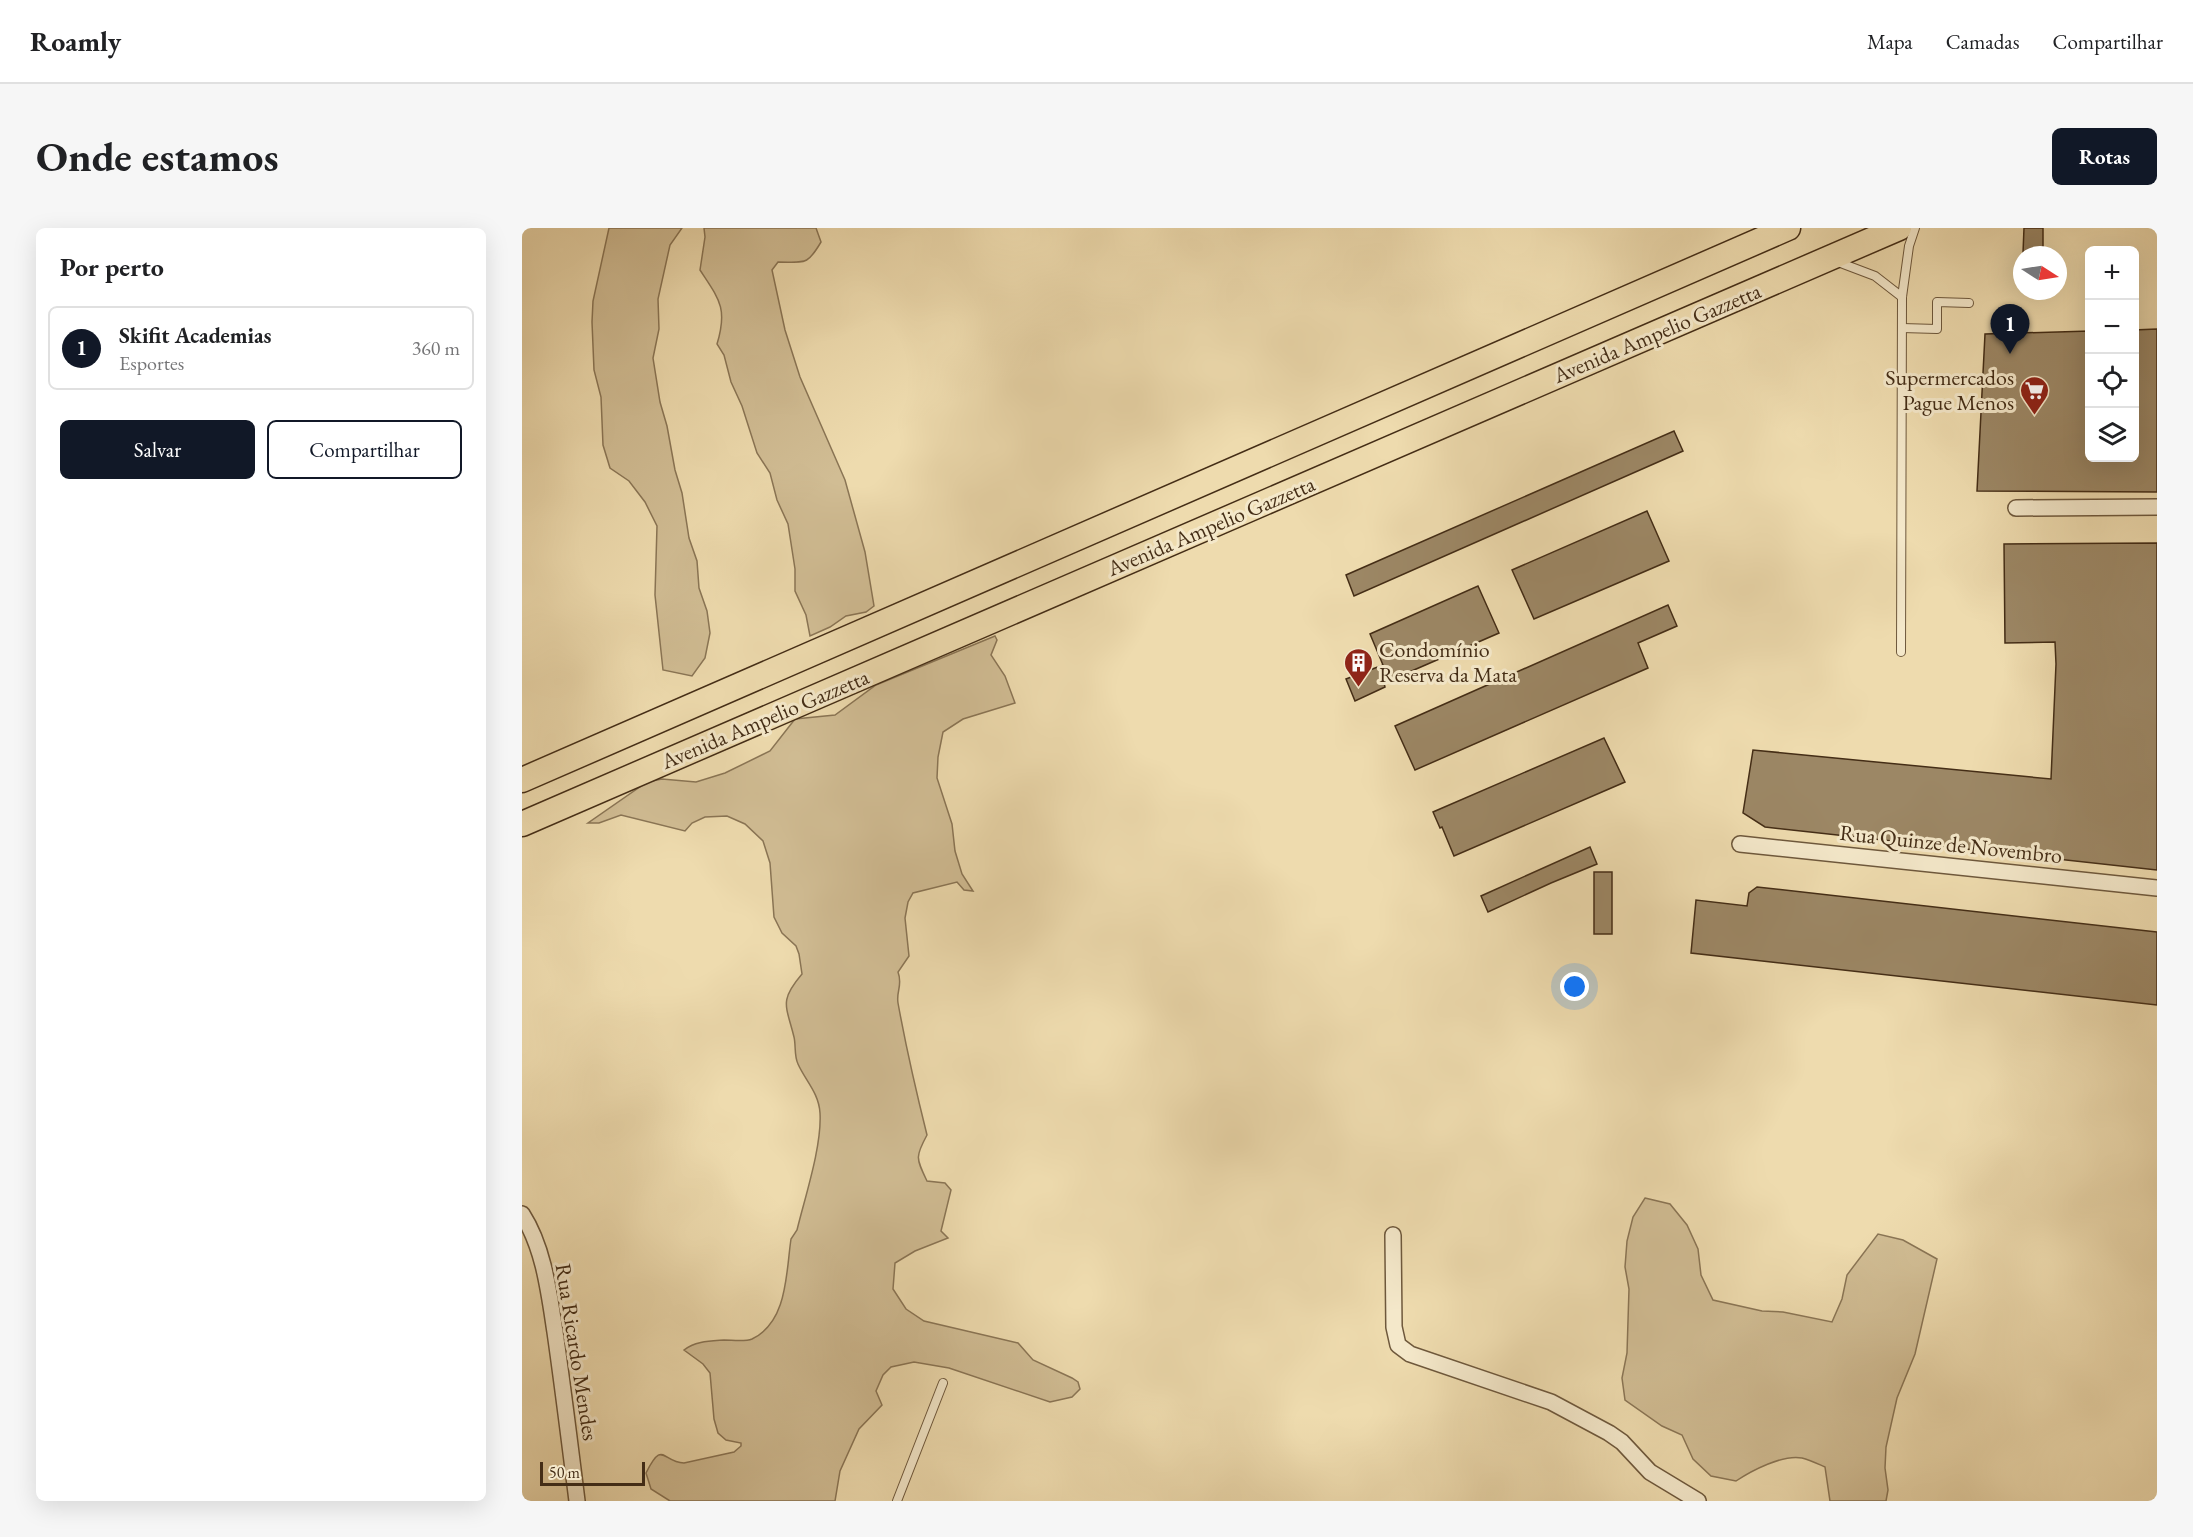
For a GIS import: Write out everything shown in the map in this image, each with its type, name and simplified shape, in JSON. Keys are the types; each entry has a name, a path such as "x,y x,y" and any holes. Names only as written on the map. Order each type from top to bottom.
{"main road":[{"name":"Avenida Ampelio Gazzetta","path":"522,780 1788,228"},
{"name":"Avenida Ampelio Gazzetta","path":"522,824 1899,228"},
{"path":"1402,398 1409,403 1414,412 1416,421 1414,438"}],"street":[{"path":"2016,508 2157,507"},
{"name":"Rua Quinze de Novembro","path":"1740,844 2157,888"},
{"name":"Rua Ricardo Mendes","path":"522,1214 531,1230 547,1279 577,1501"},
{"path":"1393,1234 1394,1327 1398,1345 1410,1354 1551,1402 1609,1433 1622,1442 1650,1472 1698,1501"}],"lane":[{"path":"1901,652 1902,297 1909,246 1915,228"},
{"path":"1828,259 1853,266 1875,276 1902,297"},
{"path":"1902,328 1937,329 1937,302 1969,303"},
{"path":"897,1501 943,1383"}],"shaded area":[{"path":"609,228 682,228 670,245 658,299 659,329 653,358 660,402 682,493 689,538 697,561 699,588 707,611 710,633 705,658 692,676 663,670 655,595 657,526 645,502 629,481 610,468 603,445 601,397 594,370 592,322 593,301"},
{"path":"704,228 816,228 821,242 808,259 800,262 778,262 772,270 785,330 800,377 845,480 865,552 874,606 866,612 846,616 830,627 810,636 806,615 795,591 795,569 788,524 777,500 770,473 757,453 742,406 731,382 724,355 717,344 722,321 720,304 700,270 705,237"},
{"path":"995,636 997,640 991,655 1005,676 1015,703 963,719 943,732 938,757 937,778 952,824 955,851 962,874 973,891 964,890 957,882 913,893 908,902 905,918 909,956 898,972 900,981 898,1003 927,1135 918,1158 927,1181 945,1183 951,1190 941,1231 948,1238 915,1251 895,1263 893,1289 906,1309 924,1321 1018,1343 1033,1360 1072,1378 1078,1382 1080,1389 1072,1397 1050,1402 949,1368 914,1362 891,1367 883,1375 876,1391 882,1405 859,1429 840,1471 835,1501 670,1501 651,1489 646,1473 656,1457 663,1455 684,1463 734,1452 741,1446 741,1443 726,1440 718,1433 714,1419 710,1373 703,1364 684,1350 703,1342 752,1339 773,1321 783,1295 791,1239 797,1230 812,1172 820,1113 814,1093 796,1058 795,1040 786,1004 790,991 802,974 799,954 796,946 782,933 774,917 770,863 763,841 745,824 727,816 705,817 692,823 685,831 621,815 599,823 588,823 647,782 662,779 696,782 725,773 770,751 795,719 835,715 876,685"},
{"path":"1645,1198 1670,1204 1687,1225 1698,1249 1701,1275 1713,1300 1762,1311 1783,1312 1832,1322 1842,1299 1847,1275 1878,1234 1903,1240 1937,1259 1915,1354 1897,1398 1886,1447 1885,1468 1888,1490 1886,1501 1830,1501 1825,1467 1802,1458 1794,1457 1777,1461 1758,1468 1736,1481 1711,1476 1693,1459 1682,1435 1662,1426 1625,1400 1622,1378 1627,1353 1629,1289 1625,1267 1627,1241 1633,1217"}],"building":[{"path":"2024,228 2043,228 2043,246 2023,246"},
{"name":"Supermercados Pague Menos","path":"2157,329 2157,492 1977,491 1985,334 2085,331 2085,462 2139,462 2139,330"},
{"path":"1674,431 1683,451 1354,596 1346,575"},
{"path":"1647,511 1669,561 1534,619 1512,570"},
{"path":"2157,543 2157,870 1765,827 1743,813 1753,750 2051,779 2055,642 2005,643 2004,544"},
{"path":"1478,586 1499,633 1384,683 1385,687 1355,701 1346,679 1383,665 1370,634"},
{"path":"1668,605 1677,626 1638,643 1648,668 1415,770 1395,726"},
{"path":"1604,738 1625,782 1454,856 1433,812"},
{"path":"1590,847 1597,864 1488,912 1481,896"},
{"path":"1594,872 1612,872 1612,934 1594,934"},
{"path":"1757,887 2157,932 2157,1005 1691,953 1696,900 1747,906 1749,893"}],"place":[{"name":"Skifit Academias","path":"2010,354"},
{"name":"Supermercados Pague Menos","path":"2035,416"},
{"name":"Condomínio Reserva da Mata","path":"1358,688"}]}
